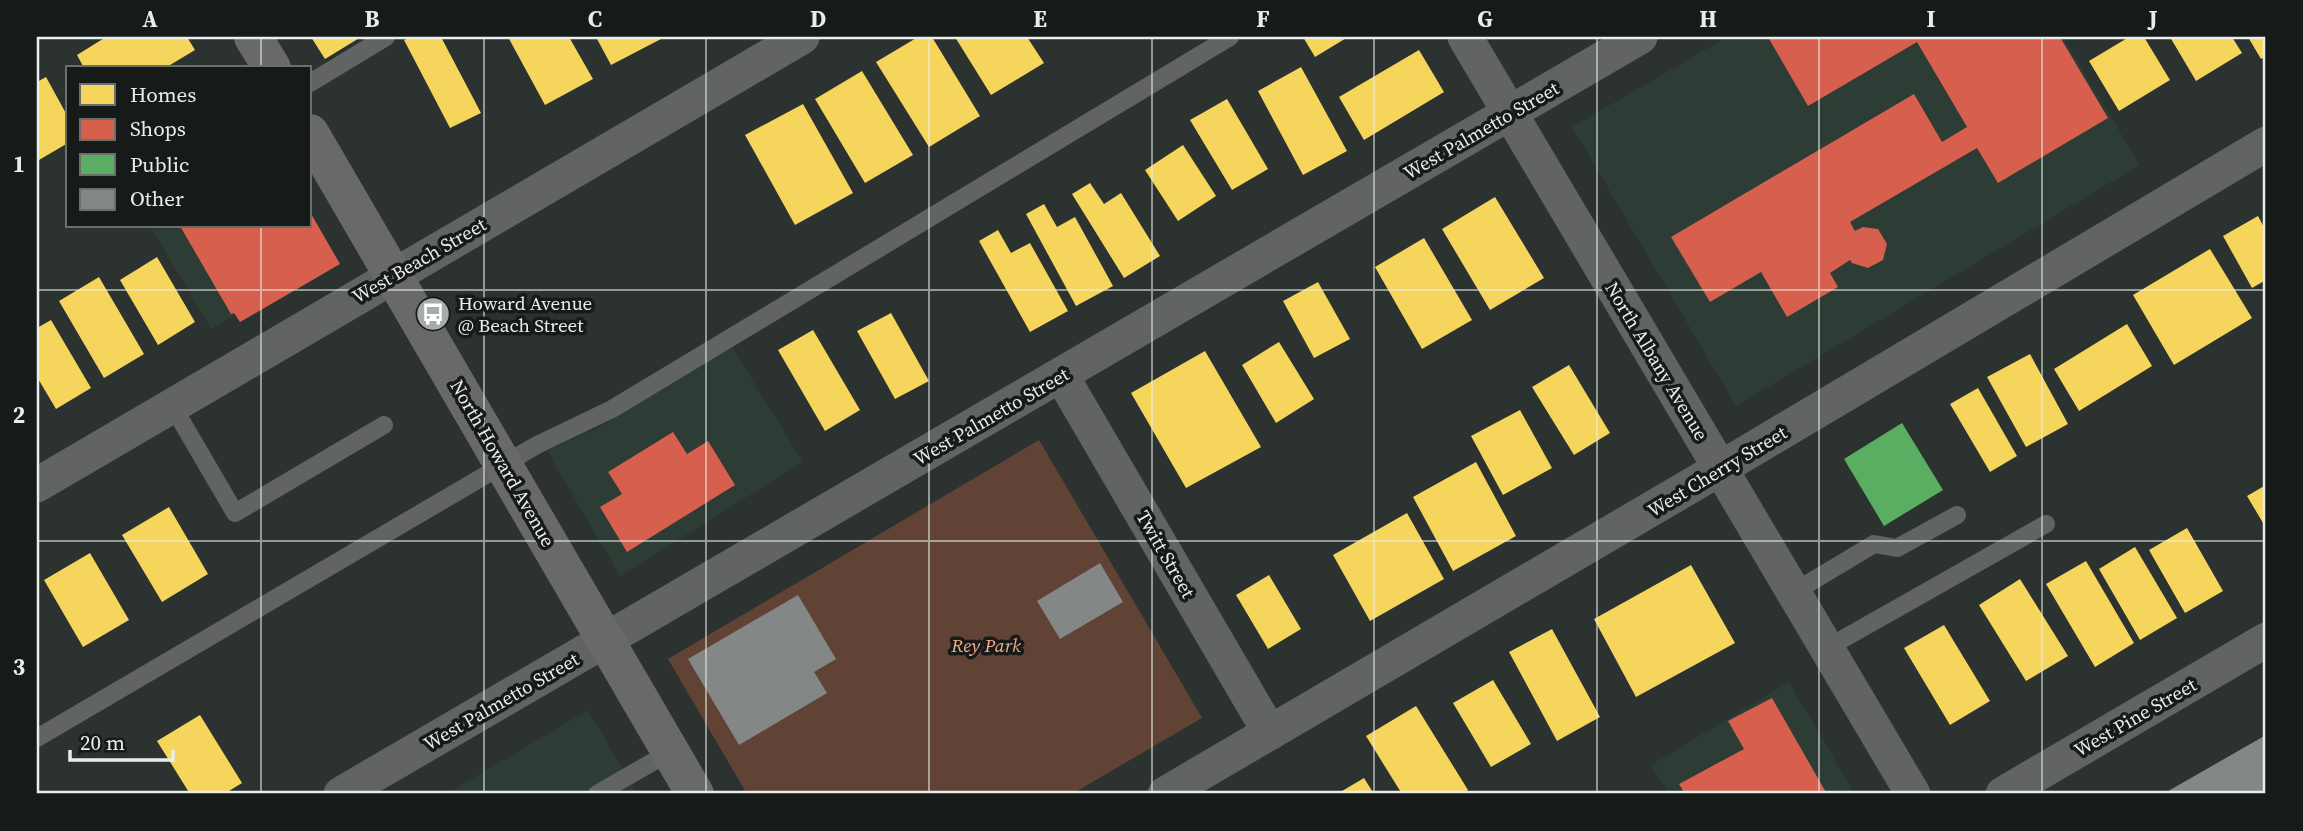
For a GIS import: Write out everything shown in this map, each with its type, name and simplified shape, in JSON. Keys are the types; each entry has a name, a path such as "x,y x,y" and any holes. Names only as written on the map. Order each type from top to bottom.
{"main road":[{"name":"North Howard Avenue","path":"312,136 695,794"}],"street":[{"name":"West Beach Street","path":"37,485 802,37"},
{"name":"North Albany Avenue","path":"1465,37 1913,794"},
{"name":"West Palmetto Street","path":"341,794 1640,37"},
{"name":"West Cherry Street","path":"1165,794 2266,144"},
{"name":"Twitt Street","path":"1061,375 1270,733"},
{"name":"West Pine Street","path":"2003,794 2266,639"}],"lane":[{"path":"312,82 386,37"},
{"path":"37,738 537,445 612,409 1230,37"},
{"path":"172,405 235,513 384,425"},
{"path":"1794,592 1874,544 1898,548 1957,515"},
{"path":"1827,648 2046,524"},
{"path":"597,794 670,752"}],"shaded area":[{"path":"1727,37 2063,37 2140,165 1736,406 1572,127"},
{"path":"151,228 303,228 324,263 211,329"},
{"path":"731,345 803,462 620,576 547,451 601,426"},
{"path":"1789,682 1855,794 1669,794 1651,765"},
{"path":"588,710 637,794 446,794"}],"green space":[{"name":"Rey Park","path":"1039,440 1202,718 1072,794 747,794 668,659"}],"building: Homes":[{"path":"106,37 187,37 195,50 168,66 83,66 77,55"},
{"path":"311,37 361,37 325,59"},
{"path":"411,37 441,37 481,113 450,128 404,40"},
{"path":"508,37 569,37 593,79 545,105"},
{"path":"596,37 660,37 661,39 611,65"},
{"path":"918,37 932,37 980,116 929,147 876,62"},
{"path":"955,37 1027,37 1044,63 991,95"},
{"path":"1303,37 1348,37 1315,57"},
{"path":"2129,37 2144,37 2170,80 2119,111 2089,61"},
{"path":"2170,37 2232,37 2242,53 2196,81"},
{"path":"2248,37 2266,37 2266,56 2261,59"},
{"path":"1419,50 1444,92 1364,140 1339,97"},
{"path":"1301,67 1347,151 1303,175 1258,91"},
{"path":"862,71 913,155 865,183 815,99"},
{"path":"46,77 66,113 66,144 39,160 37,156 37,82"},
{"path":"1227,99 1268,169 1232,190 1190,120"},
{"path":"803,104 853,193 795,225 745,135"},
{"path":"1183,145 1216,196 1178,221 1145,170"},
{"path":"1090,183 1104,204 1121,193 1160,256 1124,278 1072,194"},
{"path":"1495,197 1544,278 1490,310 1442,229"},
{"path":"1044,204 1057,227 1075,217 1113,286 1076,306 1026,214"},
{"path":"2258,216 2266,231 2266,280 2252,288 2223,236"},
{"path":"998,230 1011,253 1030,243 1068,311 1030,332 979,241"},
{"path":"1424,238 1472,320 1422,349 1375,267"},
{"path":"2210,249 2252,318 2174,365 2133,295"},
{"path":"157,257 195,322 158,345 120,280"},
{"path":"99,277 144,354 104,378 59,301"},
{"path":"1318,282 1350,339 1314,358 1283,301"},
{"path":"891,313 929,381 895,399 857,331"},
{"path":"51,320 91,388 56,409 37,377 37,328"},
{"path":"2127,324 2152,366 2079,411 2054,369"},
{"path":"813,330 860,410 825,431 778,350"},
{"path":"1279,342 1314,399 1276,423 1242,365"},
{"path":"1205,351 1261,447 1186,488 1131,393"},
{"path":"2030,354 2068,424 2026,447 1987,377"},
{"path":"1569,365 1610,433 1574,455 1532,387"},
{"path":"1978,388 2017,456 1990,472 1950,404"},
{"path":"1520,410 1552,468 1503,495 1471,436"},
{"path":"1476,462 1516,536 1453,571 1413,497"},
{"path":"2266,485 2266,528 2247,496"},
{"path":"169,507 208,574 162,602 122,535"},
{"path":"1407,513 1444,579 1370,621 1333,555"},
{"path":"2187,528 2223,591 2185,613 2149,550"},
{"path":"2135,547 2177,618 2140,640 2099,569"},
{"path":"90,553 129,620 83,647 44,580"},
{"path":"2086,561 2134,643 2095,667 2046,584"},
{"path":"1691,565 1735,643 1636,697 1594,619"},
{"path":"1269,575 1301,629 1268,649 1236,595"},
{"path":"2020,579 2068,656 2026,681 1979,605"},
{"path":"1944,625 1990,701 1950,725 1904,648"},
{"path":"1552,629 1600,717 1557,741 1509,652"},
{"path":"1493,680 1531,744 1491,767 1453,703"},
{"path":"1416,706 1468,790 1462,794 1402,794 1366,736"},
{"path":"200,715 242,783 224,794 190,794 157,741"},
{"path":"1364,778 1374,794 1337,794"}],"building: Shops":[{"path":"1768,37 2060,37 2108,118 1998,183 1977,148 1850,222 1855,231 1863,227 1878,229 1887,244 1883,260 1868,268 1850,260 1830,273 1838,287 1787,317 1761,272 1710,302 1671,237 1914,94 1942,142 1967,127 1917,42 1808,106"},
{"path":"312,215 340,264 240,322 234,313 231,314 181,228 312,228"},
{"path":"673,432 687,454 708,441 735,485 627,552 600,507 622,494 608,472"},
{"path":"1772,698 1827,794 1685,794 1679,784 1744,749 1728,721"}],"building: Public":[{"path":"1902,423 1943,490 1884,526 1844,459"}],"building: Other":[{"path":"1100,563 1123,602 1060,639 1037,601"},
{"path":"798,595 836,659 814,672 827,693 739,745 688,659"},
{"path":"2266,735 2266,794 2163,794"}],"place":[{"name":"Howard Avenue @ Beach Street","path":"433,314"}]}
